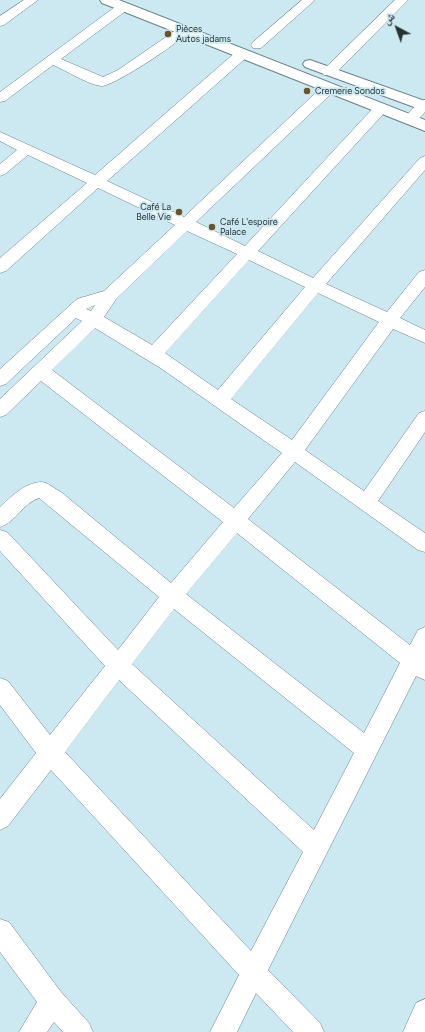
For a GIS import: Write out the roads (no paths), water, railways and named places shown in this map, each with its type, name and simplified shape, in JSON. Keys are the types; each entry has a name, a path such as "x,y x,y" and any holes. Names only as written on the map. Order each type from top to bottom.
{"street":[{"path":"0,22 32,0"},
{"path":"107,0 425,126"},
{"path":"144,0 286,55"},
{"path":"257,45 309,0"},
{"path":"0,410 94,319 110,295 186,225 324,86 329,72 402,0"},
{"path":"0,98 51,59 124,7"},
{"path":"51,59 103,82 111,80 123,73 183,31"},
{"path":"0,267 96,182 235,51 241,38"},
{"path":"300,61 424,105 410,120"},
{"path":"154,354 245,253 381,108"},
{"path":"0,136 425,337"},
{"path":"0,171 27,149"},
{"path":"220,400 315,286 425,161"},
{"path":"0,818 171,597 294,451 390,320 425,276"},
{"path":"0,379 83,303 110,295"},
{"path":"74,310 94,319 154,354 425,544"},
{"path":"41,371 236,520 419,665"},
{"path":"367,502 425,418"},
{"path":"0,519 28,494 41,490 54,498 171,597 270,676 367,749"},
{"path":"0,538 119,666 317,849"},
{"path":"222,1032 254,973 367,749 419,665 425,637"},
{"path":"0,688 50,753 254,973 311,1032"},
{"path":"0,931 52,1001 80,1032"},
{"path":"32,1032 52,1001"},
{"path":"416,1032 425,1012"}],"place":[{"name":"Pièces Autos jadams","path":"168,34"},
{"name":"Cremerie Sondos","path":"307,91"},
{"name":"Café La Belle Vie","path":"179,212"},
{"name":"Café L'espoire Palace","path":"212,227"}]}
